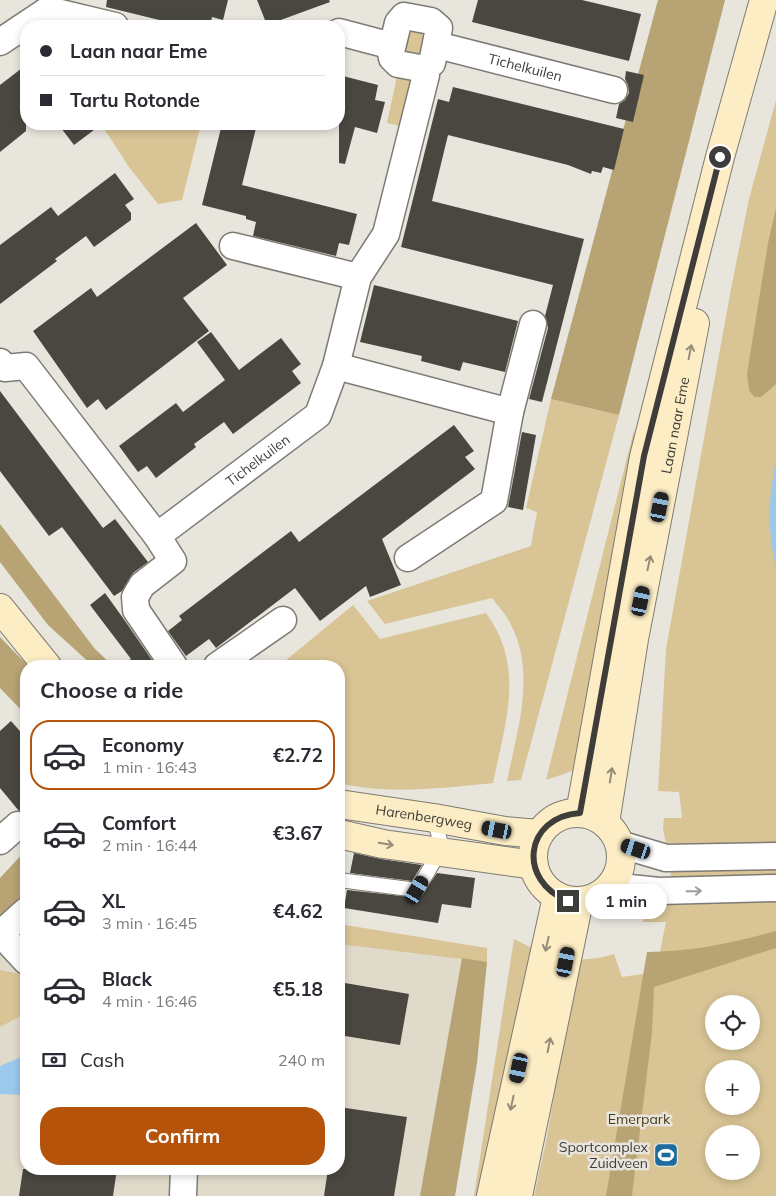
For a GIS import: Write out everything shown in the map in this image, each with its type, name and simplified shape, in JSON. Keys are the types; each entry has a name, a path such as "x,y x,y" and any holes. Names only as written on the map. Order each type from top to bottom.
{"street":[{"name":"Laan naar Eme","path":"580,813 644,456 739,88 764,0"},
{"path":"404,8 410,16 436,24 440,30 437,45"},
{"path":"404,8 398,23 391,56 396,63 425,69"},
{"path":"33,20 48,10 90,20"},
{"path":"0,42 20,29"},
{"path":"345,34 392,46"},
{"name":"Tichelkuilen","path":"157,536 318,415 336,366 358,277 386,234 426,75 425,69 432,63 437,45 614,90"},
{"name":"Laan naar Eme","path":"612,833 634,639 739,88"},
{"path":"233,246 358,277"},
{"path":"408,558 494,501 510,412 532,324"},
{"path":"2,367 26,366 157,536 173,561 142,585 135,597 136,610 170,660"},
{"path":"336,366 510,412"},
{"path":"0,608 42,660"},
{"path":"226,660 284,620"},
{"name":"Harenbergweg","path":"345,805 505,831 539,834"},
{"path":"612,833 621,858 618,873 610,886 596,897 568,899 546,888 538,878 534,865 534,849 539,834 557,818 580,813 593,816 612,833 666,858 776,856"},
{"path":"345,835 383,844 534,865"},
{"path":"610,886 659,891 776,888"},
{"path":"491,1196 568,899"},
{"path":"518,1196 568,899"},
{"path":"20,916 0,934 20,955"},
{"path":"183,1196 184,1175"}],"lane":[{"path":"345,881 417,890 442,848 434,818"}],"shaded area":[{"path":"20,912 20,1175 345,1175 345,932 464,950 423,1196 0,1196 0,927"}],"green space":[{"path":"658,0 725,0 619,415 551,399"},
{"path":"409,29 427,32 421,54 408,53 405,50"},
{"path":"398,72 407,77 412,84 403,127 387,123"},
{"name":"Emerpark","path":"776,100 776,1196 534,1196 547,1137 577,960 599,958 614,954 622,977 656,972 666,922 642,922 652,903 663,905 668,890 672,867 673,843 666,843 663,829 664,818 682,818 679,792 658,791 666,649 749,199"},
{"path":"105,130 200,130 182,200 158,204 129,167"},
{"path":"776,208 776,384 761,397 754,397 749,390 747,374 768,243"},
{"path":"551,399 619,415 521,780 507,781 519,722 524,682 518,642 502,610 492,598 385,624 367,601 531,546 537,512 526,508"},
{"path":"634,430 637,443 578,769 546,780"},
{"path":"0,524 95,649 107,660 86,660 48,625 0,562"},
{"path":"353,605 380,639 486,613 498,633 506,654 509,675 507,717 493,783 396,790 345,784 345,660 286,660"},
{"path":"0,637 22,660 20,660 20,709 0,688"},
{"path":"20,856 20,900 0,918 0,878"},
{"path":"345,925 487,948 487,962 345,945"},
{"path":"776,931 776,948 654,987 652,1032 632,1196 606,1196 647,952 712,946"},
{"path":"514,939 538,951 484,1196 474,1196"},
{"path":"462,958 487,962 477,1063 455,1196 420,1196"},
{"path":"0,970 20,974 20,1016 0,1027"}],"water":[{"path":"776,461 776,567 771,541 770,501"},
{"path":"20,1058 20,1095 0,1094 0,1066"}],"building":[{"path":"107,0 228,0 223,20 212,17 211,20 159,20 106,7"},
{"path":"257,0 329,0 330,2 281,20 265,20"},
{"path":"478,0 582,0 641,14 629,61 472,22"},
{"path":"20,70 20,130 26,131 0,152 0,85"},
{"path":"626,71 644,75 633,122 616,118 619,104 625,100 629,93 625,79"},
{"path":"345,77 378,85 375,100 385,102 377,133 355,127 345,164 339,163 339,130 345,130"},
{"path":"453,87 624,129 614,170 603,167 601,173 592,171 591,174 568,165 448,135 432,201 584,239 542,402 529,399 548,328 545,316 553,285 401,247 438,99 449,102"},
{"path":"63,130 94,130 74,145"},
{"path":"221,130 256,130 242,185 357,214 349,245 339,243 336,256 253,236 256,222 246,219 246,216 202,205"},
{"path":"115,173 134,199 125,205 131,213 131,220 94,247 86,236 55,259 57,261 0,304 0,245 51,207 58,216"},
{"path":"196,223 227,265 183,298 209,331 106,410 98,399 87,408 33,331 91,288 97,297"},
{"path":"374,285 518,321 505,372 463,362 460,371 421,361 422,356 360,342"},
{"path":"211,332 239,370 281,338 301,364 292,371 301,383 233,434 224,422 194,444 196,447 156,478 147,466 138,472 119,446 176,403 183,412 225,380 197,342"},
{"path":"0,391 103,528 115,519 148,562 133,573 122,591 114,596 62,527 49,536 0,471"},
{"path":"454,425 474,451 465,457 475,469 382,539 401,585 370,597 366,586 320,621 295,588 216,648 209,639 186,656 168,631 182,620 179,616 291,531 299,542"},
{"path":"522,432 536,435 523,510 508,507"},
{"path":"105,593 152,660 130,660 131,659 90,605"},
{"path":"11,721 20,731 20,811 0,788 0,731"},
{"path":"354,853 422,865 412,881 350,873"},
{"path":"437,873 475,878 471,908 442,904 438,923 345,908 347,890 420,898"},
{"path":"345,983 409,994 400,1045 345,1036"},
{"path":"345,1108 407,1117 394,1196 324,1196 327,1175 345,1175"},
{"path":"22,1175 116,1175 113,1196 19,1196"}],"place":[{"name":"Sportcomplex Zuidveen","path":"666,1155"}],"route":[{"path":"568,901 546,888 538,878 534,865 534,849 539,834 547,825 557,818 568,814 580,813 644,456 720,157"}]}
